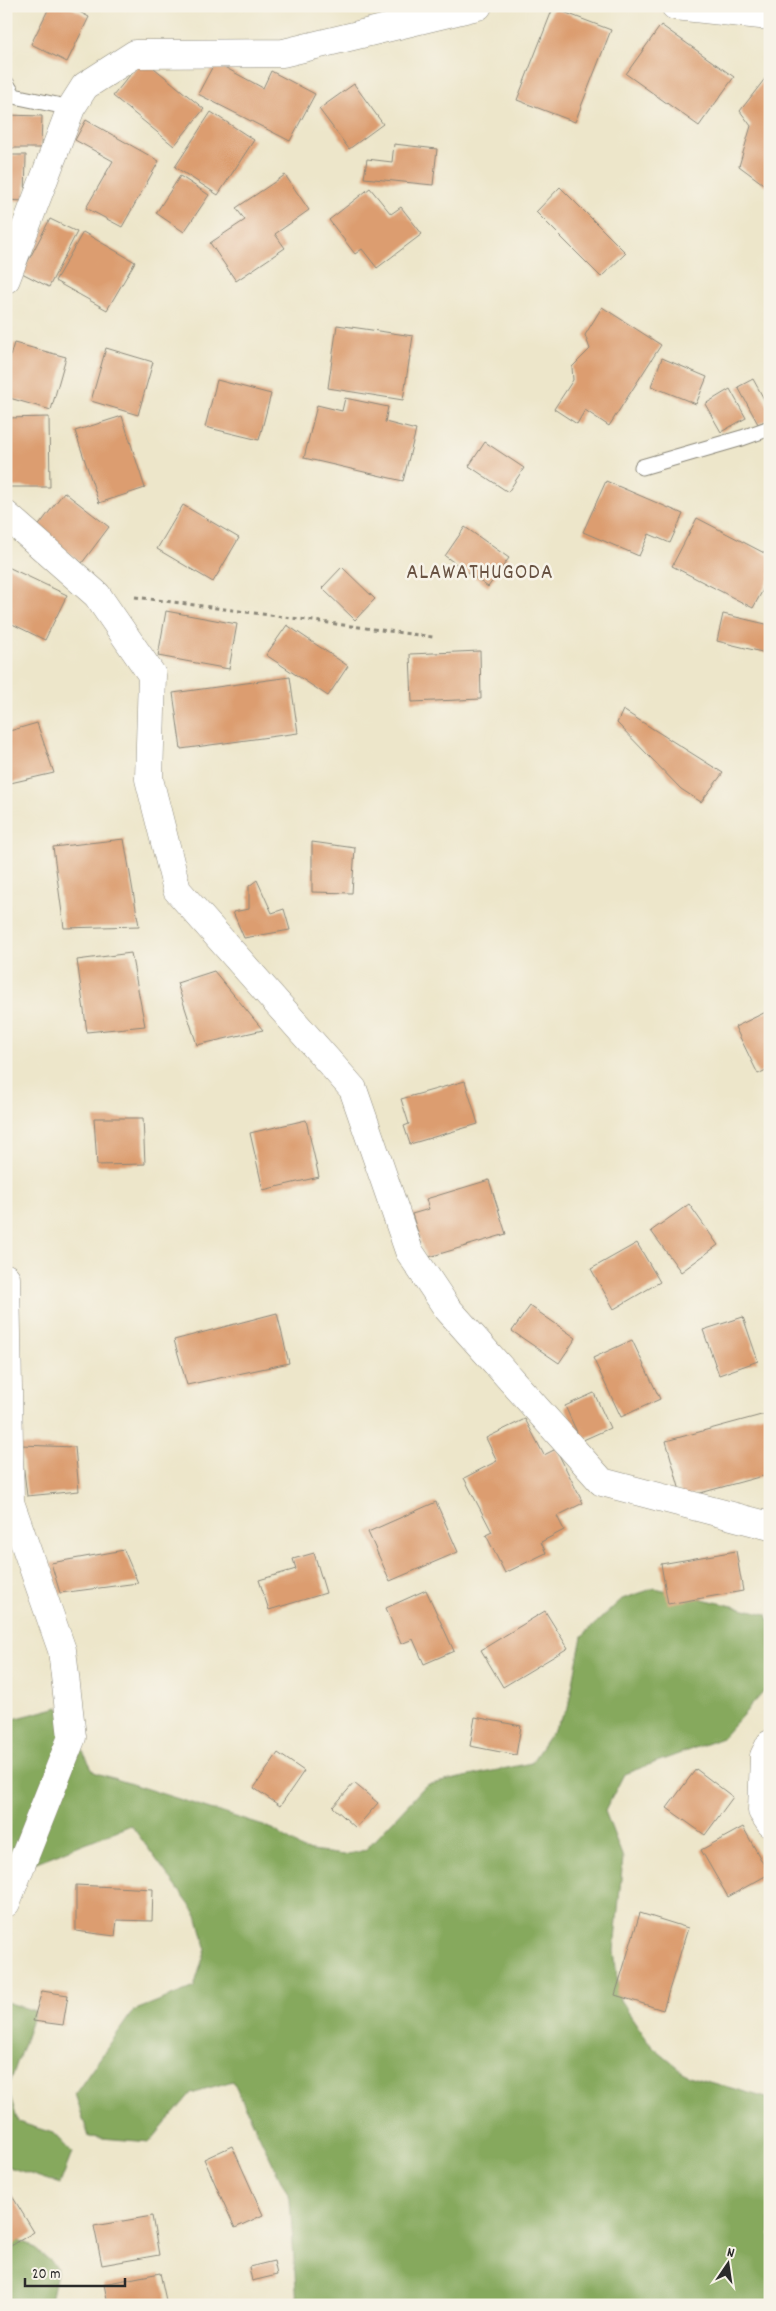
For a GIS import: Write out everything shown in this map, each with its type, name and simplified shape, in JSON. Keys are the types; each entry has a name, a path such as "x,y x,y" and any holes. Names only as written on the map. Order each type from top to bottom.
{"street":[{"path":"6,279 72,108 85,86 135,54 283,53 478,6"},
{"path":"675,6 770,16"},
{"path":"6,515 97,596 152,675 149,779 177,890 353,1089 409,1251 448,1308 602,1482 770,1526"},
{"path":"6,1278 10,1502 62,1650 72,1737 6,1903"},
{"path":"770,1744 764,1756 762,1811 770,1823"}],"lane":[{"path":"6,83 14,96 72,108"},
{"path":"642,467 770,428"}],"path":[{"path":"97,596 134,597 433,638"}],"green space":[{"path":"655,1588 767,1614 770,1624 770,1685 722,1738 624,1774 605,1811 623,1858 614,1951 620,2000 650,2044 689,2076 770,2099 770,2305 297,2305 290,2199 233,2081 191,2093 150,2142 89,2137 75,2094 133,2011 194,1987 206,1948 197,1915 131,1825 6,1874 6,1721 59,1707 94,1772 273,1829 303,1850 344,1855 365,1850 426,1785 531,1763 568,1708 582,1636 622,1599"},
{"path":"6,2002 35,2011 8,2089 18,2122 53,2133 72,2153 60,2184 6,2166"},
{"path":"6,2236 29,2244 58,2268 50,2305 6,2305"}],"building":[{"path":"50,6 68,6 89,17 67,62 31,44"},
{"path":"553,8 611,30 575,122 517,100"},
{"path":"661,25 734,77 699,126 626,74"},
{"path":"143,59 204,109 174,146 113,96"},
{"path":"215,62 263,88 271,71 315,94 290,141 198,94"},
{"path":"767,76 770,78 770,189 739,166 751,126 740,111"},
{"path":"354,84 383,124 349,149 319,109"},
{"path":"211,112 254,140 218,195 175,167"},
{"path":"6,115 42,116 41,148 6,148"},
{"path":"86,120 159,161 122,227 86,208 113,161 75,140"},
{"path":"394,144 437,149 433,185 364,178 367,159 392,162"},
{"path":"6,155 26,155 25,201 6,200"},
{"path":"285,175 309,210 275,234 285,248 236,281 210,243 245,220 236,208"},
{"path":"180,176 209,195 184,232 156,213"},
{"path":"560,187 626,253 601,277 536,212"},
{"path":"370,188 391,214 401,207 422,234 377,268 362,249 355,254 329,220"},
{"path":"50,219 77,232 49,287 22,273"},
{"path":"83,232 135,262 107,310 55,281"},
{"path":"602,307 661,345 609,426 585,410 577,424 554,409 573,380 572,367 590,349 585,335"},
{"path":"337,325 413,336 403,400 328,388"},
{"path":"14,343 66,357 51,410 6,397 6,370"},
{"path":"106,348 153,362 138,415 91,401"},
{"path":"662,358 707,377 696,404 651,386"},
{"path":"753,379 770,410 770,419 758,424 738,387"},
{"path":"217,380 271,394 259,440 205,427"},
{"path":"730,389 746,418 721,432 705,404"},
{"path":"345,398 388,407 385,422 416,430 403,481 304,458 317,405 342,411"},
{"path":"122,416 145,488 99,503 75,431"},
{"path":"49,417 50,487 6,487 6,418"},
{"path":"485,442 524,468 508,492 469,466"},
{"path":"606,481 683,514 670,543 649,534 639,556 583,532"},
{"path":"64,492 109,527 82,563 37,528"},
{"path":"183,505 239,538 213,582 157,549"},
{"path":"697,518 770,556 770,577 753,608 672,566"},
{"path":"465,527 509,558 488,587 445,556"},
{"path":"8,567 67,595 45,640 6,621"},
{"path":"342,567 375,599 355,620 322,588"},
{"path":"166,611 237,624 229,669 158,656"},
{"path":"723,614 770,625 770,654 717,641"},
{"path":"287,625 348,666 328,696 266,655"},
{"path":"480,651 481,699 412,702 410,654"},
{"path":"290,677 298,733 181,749 173,693"},
{"path":"623,710 723,773 701,802 681,789 617,723"},
{"path":"37,723 54,773 6,784 6,732"},
{"path":"124,839 139,926 64,928 53,847"},
{"path":"312,842 355,848 352,893 312,892"},
{"path":"257,880 272,913 284,909 290,930 244,938 233,912 249,909 249,886"},
{"path":"131,953 145,1026 87,1032 77,960"},
{"path":"214,971 263,1030 197,1045 177,983"},
{"path":"770,1010 770,1068 758,1074 735,1027"},
{"path":"465,1081 478,1124 410,1144 404,1126 409,1124 401,1099"},
{"path":"94,1118 143,1118 145,1164 97,1165"},
{"path":"306,1120 319,1177 263,1190 250,1133"},
{"path":"489,1180 506,1234 426,1258 412,1214 429,1209 426,1199"},
{"path":"689,1204 718,1245 681,1272 651,1231"},
{"path":"637,1243 660,1282 614,1309 591,1269"},
{"path":"530,1306 576,1338 559,1363 512,1331"},
{"path":"277,1313 289,1363 187,1385 174,1340"},
{"path":"743,1317 758,1361 719,1375 703,1330"},
{"path":"632,1340 660,1399 621,1417 593,1358"},
{"path":"594,1393 610,1428 581,1441 565,1406"},
{"path":"765,1414 770,1432 770,1474 682,1498 666,1441"},
{"path":"525,1419 544,1455 556,1449 583,1503 557,1516 564,1530 541,1542 546,1553 505,1573 486,1535 492,1532 464,1478 497,1461 486,1438"},
{"path":"21,1445 75,1447 79,1491 27,1496"},
{"path":"436,1502 458,1552 390,1581 368,1532"},
{"path":"124,1550 138,1583 60,1593 51,1563"},
{"path":"736,1551 743,1591 668,1604 661,1564"},
{"path":"314,1553 326,1593 269,1610 259,1580 296,1569 293,1559"},
{"path":"426,1590 454,1651 424,1664 413,1639 401,1644 386,1608"},
{"path":"545,1611 568,1648 503,1687 481,1650"},
{"path":"475,1717 521,1726 516,1755 470,1746"},
{"path":"278,1753 304,1771 280,1806 254,1788"},
{"path":"696,1769 733,1797 705,1835 667,1808"},
{"path":"354,1783 378,1803 356,1828 333,1807"},
{"path":"743,1827 769,1874 728,1897 701,1850"},
{"path":"76,1885 153,1889 152,1921 117,1920 115,1936 76,1931"},
{"path":"640,1913 688,1928 663,2010 615,1995"},
{"path":"42,1991 68,1995 63,2025 33,2021"},
{"path":"232,2146 263,2215 235,2228 204,2159"},
{"path":"6,2186 34,2232 6,2249"},
{"path":"152,2216 159,2255 102,2265 94,2226"},
{"path":"274,2261 277,2275 252,2281 249,2267"},
{"path":"160,2273 167,2305 108,2305 104,2284"}],"district":[{"name":"ALAWATHUGODA","path":"480,570"}]}
